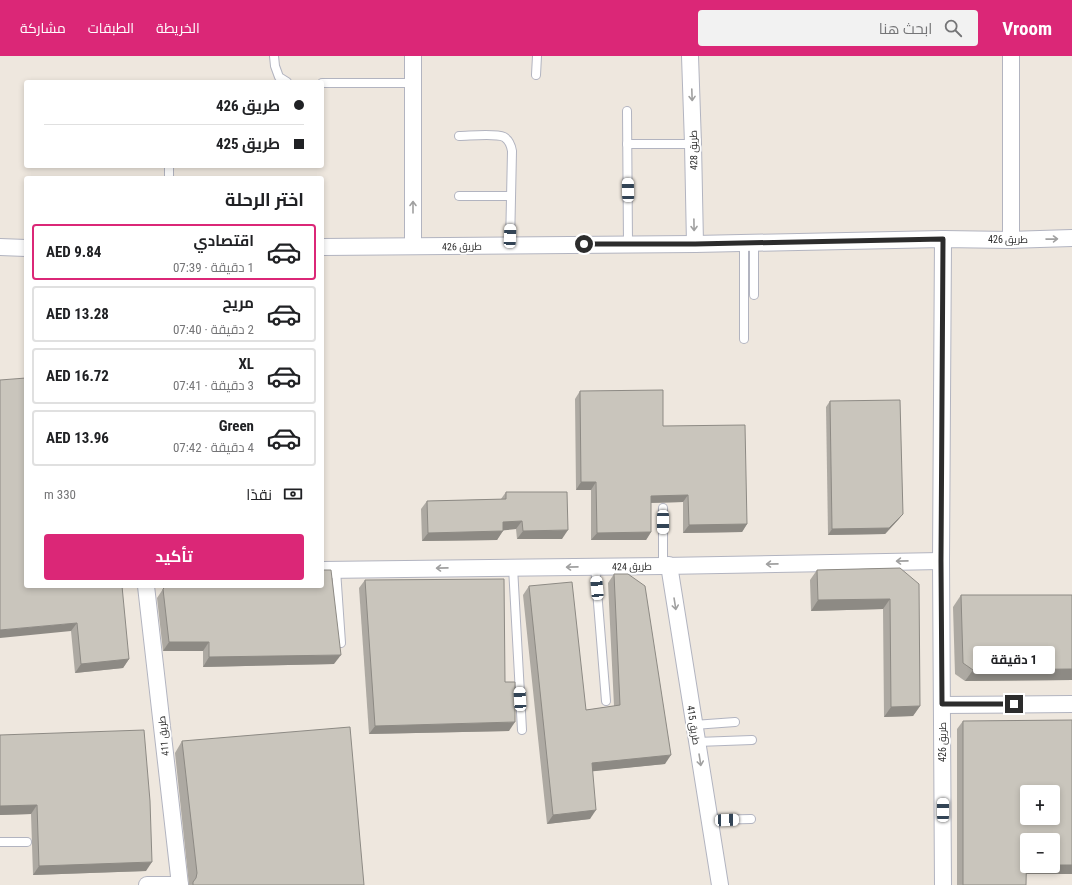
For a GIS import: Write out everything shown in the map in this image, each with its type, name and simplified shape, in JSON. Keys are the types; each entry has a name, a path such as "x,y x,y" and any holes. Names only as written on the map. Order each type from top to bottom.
{"street":[{"path":"413,56 413,246"},
{"name":"طريق 428","path":"690,56 695,244"},
{"path":"1011,56 1011,240"},
{"name":"طريق 426","path":"324,247 695,244 1072,238"},
{"name":"طريق 426","path":"943,239 941,561 943,885"},
{"path":"0,247 24,248"},
{"name":"طريق 424","path":"329,570 941,561"},
{"name":"طريق 415","path":"666,565 720,885"},
{"name":"طريق 411","path":"146,588 180,885"},
{"path":"942,704 1072,704"},
{"path":"147,885 180,885"}],"lane":[{"path":"274,56 279,77 284,80"},
{"path":"536,75 537,56"},
{"path":"324,83 412,83"},
{"path":"627,111 628,244"},
{"path":"459,136 504,137 511,145 510,245"},
{"path":"627,144 693,144"},
{"path":"459,196 511,196"},
{"path":"749,242 754,296"},
{"path":"744,339 749,242"},
{"path":"663,508 666,565"},
{"path":"595,566 606,701"},
{"path":"513,567 522,730"},
{"path":"329,570 341,643"},
{"path":"694,725 735,722"},
{"path":"697,742 752,740"},
{"path":"710,820 751,819"},
{"path":"0,842 26,842"}],"building":[{"path":"24,378 24,588 122,588 129,659 81,664 77,623 0,630 0,380"},
{"path":"663,390 663,426 745,425 747,524 689,525 688,495 651,496 651,532 597,533 596,482 581,482 580,391"},
{"path":"900,400 903,514 889,528 832,529 830,401"},
{"path":"506,492 567,492 568,530 523,531 522,521 503,522 503,531 428,533 427,501 506,499"},
{"path":"900,568 919,584 920,706 891,707 890,599 818,600 817,570"},
{"path":"324,570 331,570 341,655 209,657 209,642 169,642 163,589 324,588"},
{"path":"614,574 628,574 645,586 671,755 592,763 596,810 553,815 529,586 572,582 586,710 620,705"},
{"path":"504,579 505,682 515,682 515,722 375,726 365,580"},
{"path":"961,595 1072,595 1072,669 973,670 963,663"},
{"path":"1072,720 1072,865 1060,865 1060,833 1020,833 1020,873 1026,873 1026,885 963,885 963,721"},
{"path":"350,727 364,885 193,885 197,873 182,741"},
{"path":"144,730 150,801 152,862 39,866 37,805 0,806 0,735"}],"route":[{"path":"584,244 695,244 943,239 941,561 942,704 1014,704"}]}
